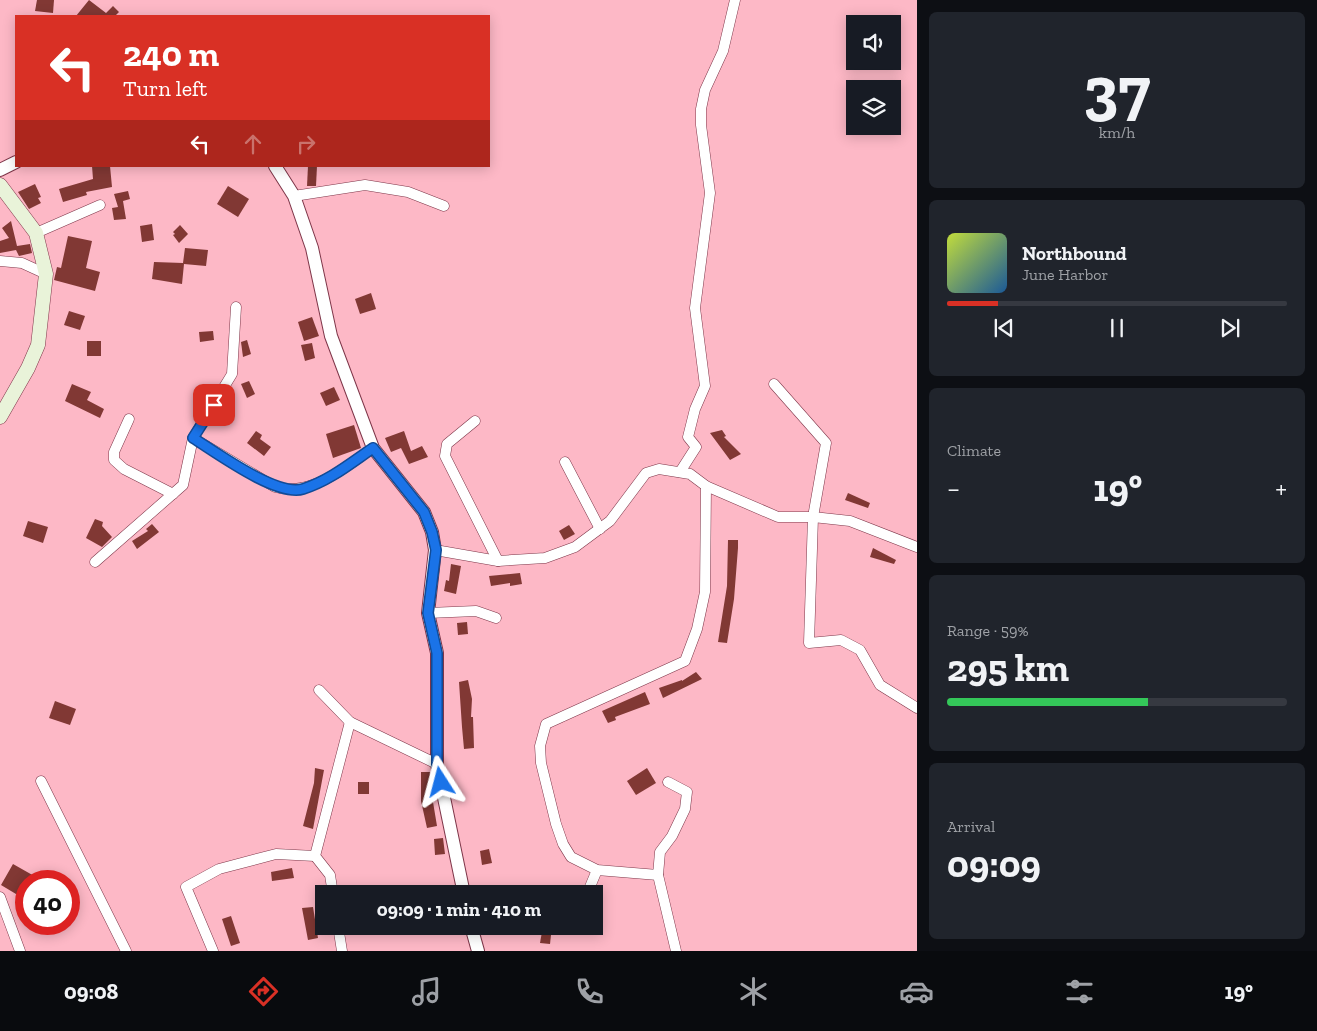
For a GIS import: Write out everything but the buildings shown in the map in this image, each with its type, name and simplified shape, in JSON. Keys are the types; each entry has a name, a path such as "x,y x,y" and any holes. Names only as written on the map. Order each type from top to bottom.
{"main road":[{"path":"0,417 28,368 38,345 45,298 46,274 36,233 1,188"}],"street":[{"path":"680,472 696,447 688,437 695,409 705,386 695,308 710,193 701,109 705,90 723,51 735,0"},
{"path":"0,170 15,162"},
{"path":"276,167 294,196 312,248 331,336 373,448 424,512 432,532 436,550 428,613 437,653 437,764 462,885"},
{"path":"294,196 365,185 408,192 444,206"},
{"path":"36,233 100,205"},
{"path":"0,261 22,263 46,274"},
{"path":"95,562 183,485 193,438 232,374 236,307"},
{"path":"774,384 826,443 814,517 809,643 841,640 860,650 880,686 917,708"},
{"path":"129,419 114,452 114,460 124,469 173,494"},
{"path":"475,421 447,444 445,456 498,561"},
{"path":"193,438 275,487 286,490 301,490 320,482 373,448"},
{"path":"566,462 600,529"},
{"path":"436,550 498,561 545,558 575,547 600,529 621,508 646,472 659,468 690,474 706,486 778,517 814,517 850,521 917,547"},
{"path":"658,875 596,870 571,857 563,844 556,824 541,763 540,746 546,724 685,661 697,629 705,592 706,486"},
{"path":"428,613 476,611 496,618"},
{"path":"319,690 350,722 437,764"},
{"path":"315,856 350,722"},
{"path":"41,781 126,951"},
{"path":"668,782 687,792 685,809 672,836 660,852 658,875 676,951"},
{"path":"213,951 186,887 219,869 276,854 315,856 330,875 332,885"},
{"path":"590,885 596,870"},
{"path":"0,897 20,951"},
{"path":"339,935 342,951"},
{"path":"474,935 478,951"}],"route":[{"path":"214,405 193,438 275,487 286,490 301,490 320,482 373,448 424,512 432,532 436,550 428,613 437,653 437,764 441,782"}]}
